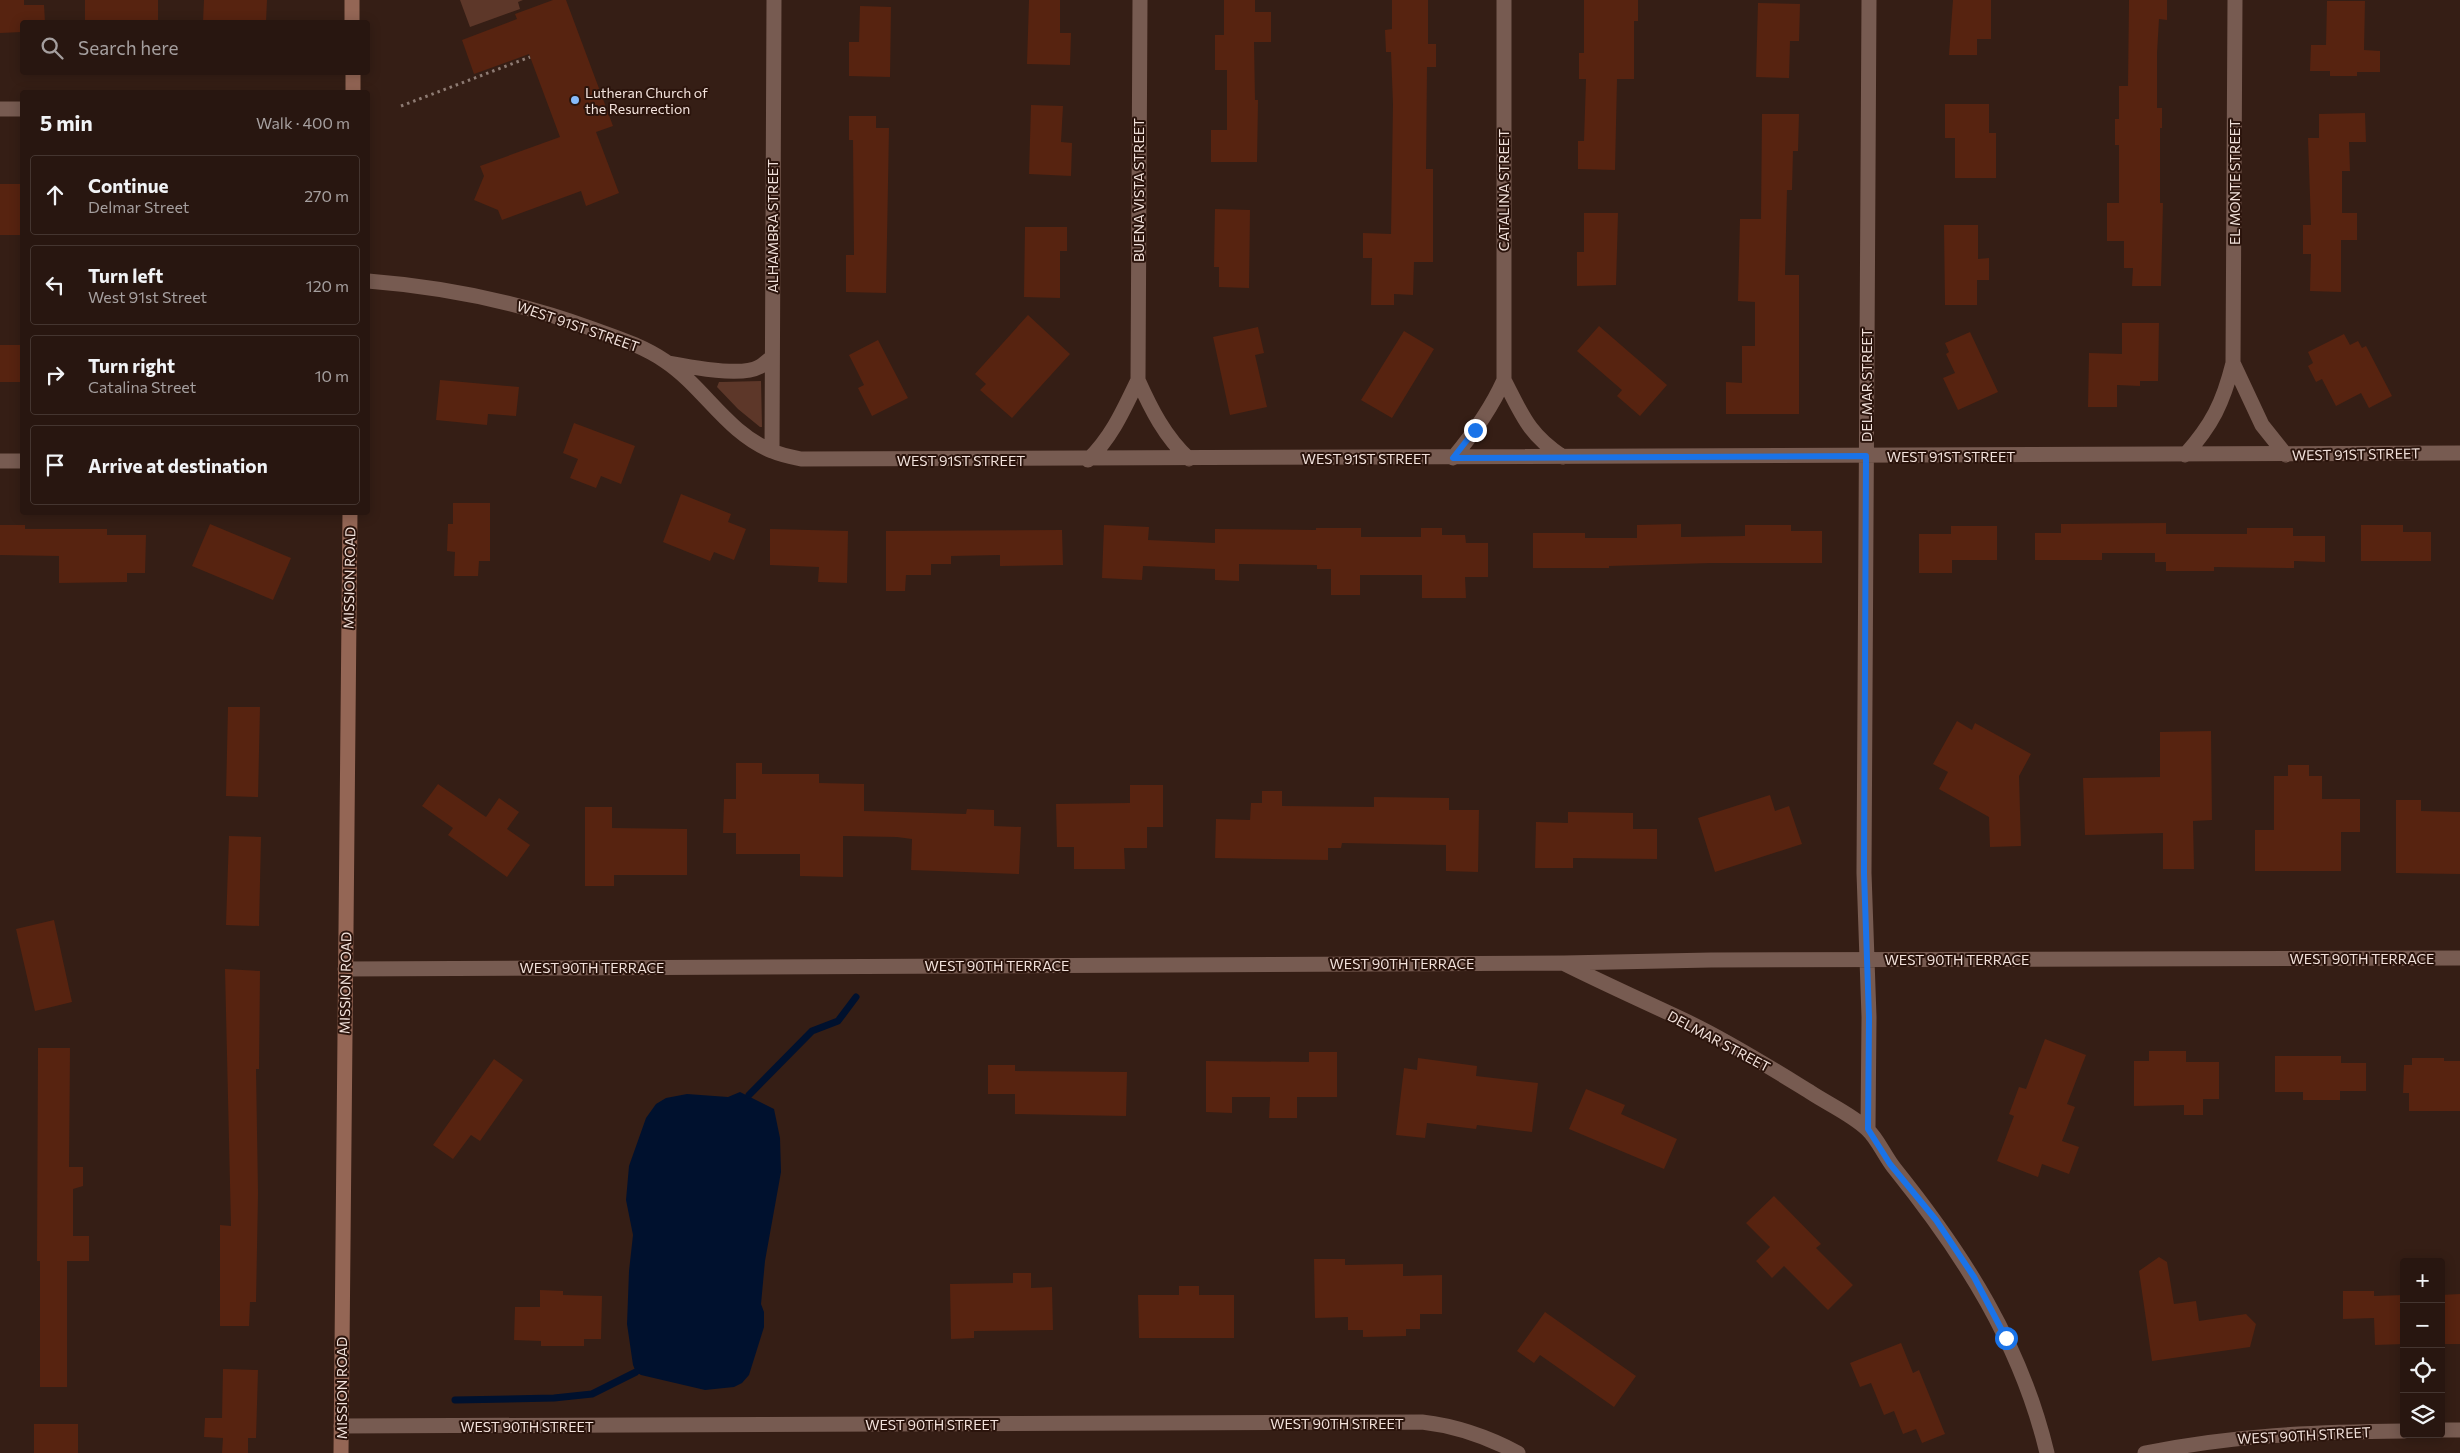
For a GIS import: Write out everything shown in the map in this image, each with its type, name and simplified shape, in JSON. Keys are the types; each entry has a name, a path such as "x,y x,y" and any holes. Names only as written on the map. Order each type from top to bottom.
{"main road":[{"path":"352,0 352,20"},
{"path":"353,75 353,90"},
{"name":"MISSION ROAD","path":"341,1453 350,515"}],"street":[{"name":"ALHAMBRA STREET","path":"772,451 774,0"},
{"name":"BUENA VISTA STREET","path":"1088,460 1102,446 1121,417 1138,380 1140,0"},
{"name":"CATALINA STREET","path":"1453,458 1467,442 1494,401 1504,380 1504,0"},
{"name":"DELMAR STREET","path":"1868,1129 1867,959 1864,873 1869,0"},
{"name":"EL MONTE STREET","path":"2185,456 2198,441 2220,406 2234,363 2235,0"},
{"path":"0,109 20,109"},
{"name":"WEST 91ST STREET","path":"370,281 456,290 553,314 644,348 667,362 734,427 772,451 801,459 1088,460 1189,458 2460,454"},
{"name":"WEST 91ST STREET","path":"667,362 697,368 744,370 758,368 771,358"},
{"name":"EL MONTE STREET","path":"2234,363 2262,425 2286,455"},
{"name":"BUENA VISTA STREET","path":"1138,380 1169,439 1189,458"},
{"name":"CATALINA STREET","path":"1504,380 1531,430 1538,439 1563,457"},
{"path":"0,461 20,461"},
{"name":"WEST 90TH TERRACE","path":"345,969 1564,963 1867,959 2460,958"},
{"name":"DELMAR STREET","path":"1564,963 1692,1024 1754,1057 1868,1129 1890,1164 1936,1220 1974,1277 2006,1338 2029,1392 2038,1417 2047,1453"},
{"name":"WEST 90TH STREET","path":"341,1426 1422,1422 1451,1426 1488,1437 1518,1453"},
{"path":"2445,1430 2460,1430"},
{"name":"WEST 90TH STREET","path":"2145,1453 2261,1435 2400,1431"}],"path":[{"path":"401,106 530,57"}],"shaded area":[{"path":"460,0 523,0 518,2 520,9 470,27"},
{"path":"761,381 762,427 760,427 738,409 717,387 719,382"}],"water":[{"path":"740,1092 774,1109 780,1138 781,1172 765,1261 761,1304 764,1312 764,1327 749,1375 742,1383 734,1387 705,1390 641,1375 636,1372 633,1365 627,1324 629,1271 633,1235 626,1200 629,1166 646,1118 656,1104 666,1098 687,1094 728,1097"}],"building":[{"path":"0,0 24,0 24,5 44,5 45,20 20,20 20,32 0,33"},
{"path":"85,0 158,0 158,20 85,20"},
{"path":"204,0 267,0 266,20 203,20"},
{"name":"Lutheran Church of the Resurrection","path":"553,0 566,0 613,126 596,132 619,193 586,206 581,191 502,220 498,210 474,200 484,176 480,166 560,137 529,54 474,74 462,40 517,19 515,14"},
{"path":"1029,0 1060,0 1060,33 1071,33 1070,65 1027,64"},
{"path":"1224,0 1255,0 1255,12 1271,12 1271,42 1254,42 1255,100 1258,100 1257,162 1211,162 1211,130 1227,130 1227,70 1215,70 1215,35 1224,35"},
{"path":"1392,0 1428,0 1428,44 1436,44 1436,67 1427,67 1426,169 1433,169 1433,262 1414,262 1413,295 1394,294 1394,305 1371,305 1372,258 1363,258 1363,233 1391,234 1393,104 1391,52 1386,52 1385,30 1392,29"},
{"path":"1584,0 1638,0 1638,21 1634,21 1634,79 1617,79 1615,170 1578,169 1578,141 1584,141 1586,79 1579,79 1579,53 1584,53"},
{"path":"1953,0 1991,0 1991,39 1977,39 1977,55 1949,55"},
{"path":"2129,0 2167,0 2167,20 2159,19 2157,53 2157,108 2162,108 2162,128 2160,128 2160,203 2163,203 2161,286 2132,286 2133,268 2124,268 2124,241 2107,241 2107,203 2119,203 2119,145 2115,145 2115,119 2119,119 2119,86 2128,86"},
{"path":"2327,1 2365,1 2364,50 2380,51 2380,72 2357,72 2357,76 2330,76 2330,71 2310,71 2311,45 2326,45"},
{"path":"1758,3 1800,4 1799,41 1790,41 1789,78 1756,77"},
{"path":"860,6 891,7 890,77 849,76 849,42 859,42"},
{"path":"1945,104 1989,104 1989,133 1996,133 1996,178 1955,178 1955,138 1945,138"},
{"path":"1031,105 1063,106 1061,142 1072,143 1071,176 1029,174"},
{"path":"2365,113 2366,142 2349,142 2350,171 2342,171 2342,213 2357,213 2357,240 2341,240 2341,292 2310,291 2311,254 2303,254 2303,225 2311,225 2308,138 2319,138 2319,114"},
{"path":"1762,114 1799,114 1798,151 1793,151 1792,190 1787,190 1785,275 1799,275 1799,414 1726,414 1726,382 1742,383 1742,346 1755,346 1755,302 1738,301 1740,219 1761,219"},
{"path":"849,116 876,116 876,128 889,128 886,293 846,292 846,255 854,255 853,140 849,140"},
{"path":"0,184 20,184 20,235 0,235"},
{"path":"1215,209 1250,210 1249,288 1219,287 1219,267 1214,267"},
{"path":"1584,213 1618,213 1616,285 1577,286 1577,252 1584,252"},
{"path":"1944,225 1978,225 1978,259 1989,258 1989,280 1977,280 1977,305 1945,305"},
{"path":"1025,227 1067,227 1067,251 1060,251 1060,298 1024,297"},
{"path":"1028,315 1070,354 1012,418 980,390 986,384 975,374"},
{"path":"2122,323 2159,323 2158,381 2140,381 2140,386 2117,385 2117,407 2088,407 2089,353 2122,354"},
{"path":"1599,326 1667,385 1640,416 1617,396 1622,390 1577,351"},
{"path":"1258,327 1264,353 1255,355 1267,407 1230,415 1213,337"},
{"path":"1404,331 1434,349 1392,418 1361,400"},
{"path":"1970,332 1998,392 1958,410 1943,378 1955,373 1946,354 1949,352 1945,343"},
{"path":"2344,334 2350,345 2358,341 2362,348 2366,346 2392,396 2369,408 2361,393 2336,406 2322,379 2316,382 2308,366 2313,363 2308,352"},
{"path":"878,340 908,398 872,416 858,388 864,385 849,355"},
{"path":"0,345 20,345 20,382 0,382"},
{"path":"440,380 519,387 516,416 488,414 487,425 436,420"},
{"path":"574,423 635,446 621,484 601,476 596,488 570,478 578,459 563,453"},
{"path":"681,494 731,514 728,522 746,529 734,560 714,552 710,561 663,542"},
{"path":"453,503 490,503 490,561 479,561 478,576 454,576 455,552 447,551 448,524 453,524"},
{"path":"2166,523 2166,534 2247,534 2247,528 2293,528 2293,536 2325,536 2325,562 2294,561 2294,568 2214,567 2214,571 2166,571 2166,562 2155,562 2155,553 2102,553 2102,560 2035,560 2035,533 2061,533 2061,524"},
{"path":"210,524 291,558 273,600 192,566"},
{"path":"1681,524 1681,537 1745,536 1745,525 1791,525 1791,531 1822,531 1822,563 1711,563 1609,566 1609,568 1533,568 1533,533 1585,533 1585,538 1637,538 1637,525"},
{"path":"0,525 25,525 25,529 107,529 107,535 146,535 145,573 127,573 127,582 59,583 59,556 0,555"},
{"path":"1104,525 1149,527 1148,540 1215,543 1215,529 1316,530 1316,528 1361,528 1361,537 1421,537 1421,528 1442,528 1442,535 1465,535 1466,543 1488,543 1488,577 1465,577 1466,598 1422,598 1422,575 1360,575 1360,595 1331,595 1331,569 1317,569 1317,565 1239,564 1239,581 1215,580 1215,569 1143,566 1142,580 1102,578"},
{"path":"2361,525 2403,525 2403,532 2431,532 2431,561 2361,561"},
{"path":"1951,526 1997,526 1997,560 1952,560 1952,573 1919,573 1919,534 1951,534"},
{"path":"770,529 848,531 847,583 818,582 819,567 770,565"},
{"path":"1062,530 1063,565 1000,566 1000,555 951,556 951,564 931,564 931,575 906,575 905,591 886,591 886,531"},
{"path":"228,707 260,707 258,797 226,796"},
{"path":"1957,721 1972,730 1975,723 2031,754 2019,776 2021,846 1990,847 1989,817 1939,789 1948,772 1933,764"},
{"path":"2211,731 2212,820 2193,821 2194,869 2163,869 2163,833 2085,835 2083,778 2160,777 2160,732"},
{"path":"736,763 762,763 762,774 819,774 819,783 864,784 864,811 966,814 967,809 994,810 994,826 1021,827 1019,874 911,870 912,839 897,837 843,836 843,877 800,876 800,854 736,854 736,833 723,833 724,799 736,799"},
{"path":"2288,765 2309,765 2309,776 2322,776 2322,799 2360,799 2360,832 2341,832 2341,871 2255,871 2255,830 2274,830 2274,776 2288,776"},
{"path":"438,784 486,817 499,798 519,812 507,829 530,845 507,877 448,835 453,828 422,806"},
{"path":"1130,785 1163,785 1163,827 1147,827 1147,848 1124,848 1125,869 1074,869 1074,847 1057,847 1056,804 1130,803"},
{"path":"1262,791 1282,791 1282,806 1374,807 1374,797 1449,798 1449,810 1479,810 1478,872 1446,871 1446,845 1342,843 1341,848 1328,848 1328,860 1215,858 1216,819 1250,820 1251,803 1262,803"},
{"path":"1770,795 1775,811 1789,806 1802,844 1715,872 1698,818"},
{"path":"2396,800 2421,800 2421,811 2460,812 2460,874 2396,873"},
{"path":"585,807 612,807 612,828 687,829 687,875 614,875 614,886 585,886"},
{"path":"1568,812 1633,813 1633,829 1657,829 1657,859 1573,858 1573,868 1535,868 1536,822 1568,823"},
{"path":"229,836 261,837 259,926 226,925"},
{"path":"54,920 72,1002 35,1011 16,929"},
{"path":"225,969 260,971 259,1069 256,1069 258,1193 256,1302 250,1302 249,1326 220,1326 220,1225 231,1226"},
{"path":"2045,1039 2086,1055 2067,1104 2075,1107 2062,1141 2079,1147 2069,1174 2042,1164 2038,1177 1997,1161 2014,1116 2009,1114 2019,1087 2026,1089"},
{"path":"38,1048 70,1048 69,1167 83,1167 83,1186 73,1189 73,1236 89,1236 89,1261 67,1261 67,1387 40,1387 40,1261 37,1261"},
{"path":"2149,1051 2186,1051 2186,1062 2219,1062 2219,1099 2203,1099 2203,1115 2184,1115 2184,1105 2134,1106 2134,1061 2149,1061"},
{"path":"1309,1052 1337,1052 1337,1097 1297,1097 1297,1118 1269,1118 1270,1097 1232,1097 1232,1113 1206,1112 1206,1061 1309,1062"},
{"path":"2275,1056 2341,1056 2341,1063 2366,1063 2366,1091 2340,1091 2340,1100 2303,1100 2303,1092 2275,1092"},
{"path":"1418,1058 1477,1066 1476,1076 1538,1083 1532,1132 1477,1125 1476,1129 1427,1123 1425,1138 1396,1135 1404,1068 1417,1070"},
{"path":"2412,1058 2444,1058 2444,1061 2460,1061 2460,1111 2409,1111 2409,1093 2403,1093 2404,1065 2412,1065"},
{"path":"494,1059 523,1080 480,1141 471,1135 453,1159 433,1145"},
{"path":"988,1065 1015,1065 1015,1071 1127,1072 1126,1116 1015,1114 1015,1094 988,1094"},
{"path":"1586,1089 1625,1105 1621,1114 1677,1139 1664,1169 1569,1129"},
{"path":"1774,1196 1821,1244 1816,1248 1853,1285 1828,1310 1784,1266 1772,1278 1756,1261 1770,1247 1746,1223"},
{"path":"2159,1257 2167,1262 2174,1304 2196,1301 2199,1321 2246,1314 2256,1324 2250,1347 2152,1361 2139,1271"},
{"path":"1314,1259 1345,1259 1345,1265 1403,1264 1403,1276 1442,1275 1442,1314 1420,1314 1420,1329 1406,1329 1406,1336 1363,1337 1363,1330 1348,1330 1348,1317 1315,1318"},
{"path":"1013,1273 1031,1273 1031,1288 1052,1287 1053,1330 974,1331 974,1338 951,1339 950,1284 1013,1283"},
{"path":"1179,1286 1199,1286 1199,1295 1234,1295 1234,1338 1139,1338 1138,1295 1179,1295"},
{"path":"540,1290 563,1291 563,1295 602,1296 601,1339 584,1339 584,1346 541,1346 541,1341 514,1340 515,1307 540,1307"},
{"path":"2343,1291 2374,1291 2374,1296 2400,1295 2400,1344 2375,1345 2374,1318 2343,1319"},
{"path":"2460,1294 2460,1344 2445,1344 2445,1295"},
{"path":"1545,1312 1636,1376 1614,1407 1540,1355 1534,1363 1517,1351"},
{"path":"1901,1343 1913,1373 1919,1370 1945,1434 1922,1443 1916,1429 1903,1434 1894,1411 1884,1415 1871,1383 1860,1387 1850,1363"},
{"path":"223,1369 258,1370 256,1438 248,1438 248,1453 222,1453 223,1438 204,1437 205,1418 222,1418"},
{"path":"34,1424 78,1424 78,1453 34,1453"}],"waterway":[{"path":"749,1095 812,1031 838,1021 856,997"},
{"path":"455,1400 554,1398 592,1394 636,1372"}],"place":[{"name":"Lutheran Church of the Resurrection","path":"575,100"}],"route":[{"path":"1475,430 1453,458 1866,456 1864,873 1869,1017 1868,1129 1890,1164 1936,1220 1974,1277 2006,1338"}]}
